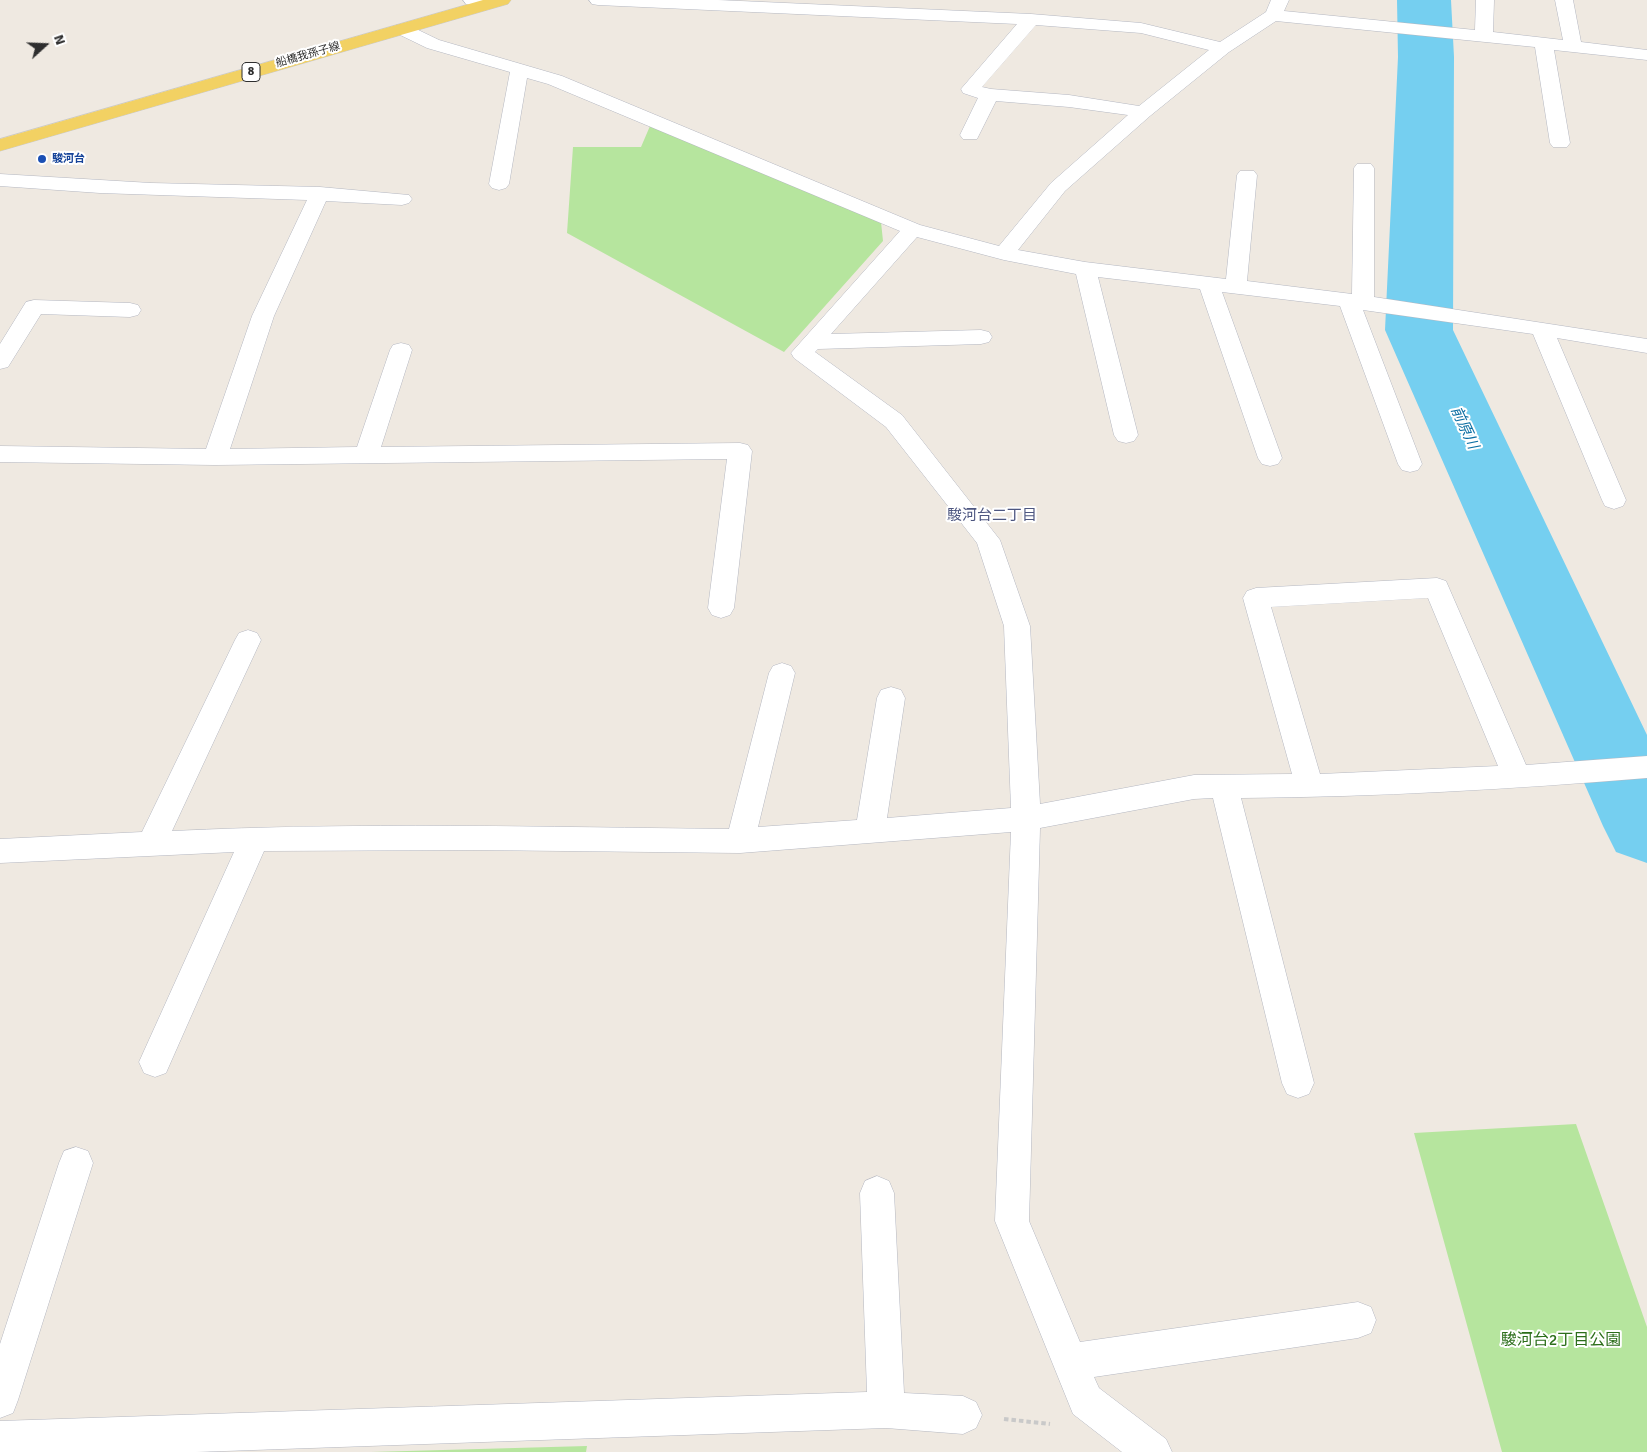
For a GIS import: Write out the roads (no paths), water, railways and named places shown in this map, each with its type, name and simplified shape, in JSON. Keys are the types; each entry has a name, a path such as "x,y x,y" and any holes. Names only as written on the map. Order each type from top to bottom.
{"main road":[{"name":"船橋我孫子線","path":"0,144 496,2"}],"street":[{"path":"472,0 496,2"},
{"path":"598,0 1031,19 1141,28 1223,48"},
{"path":"1484,36 1485,0"},
{"path":"1564,0 1573,46"},
{"path":"1004,254 1058,187 1143,112 1276,8 1408,28 1647,55"},
{"path":"1031,19 970,90 990,95 1069,101 1143,112"},
{"path":"402,29 433,44 519,71 555,80 913,229 1004,254 1085,269 1356,302 1542,328 1647,346"},
{"path":"1544,44 1560,143"},
{"path":"499,184 519,71"},
{"path":"970,136 990,95"},
{"path":"1364,168 1356,302 1410,464"},
{"path":"1236,287 1247,174"},
{"path":"0,180 84,188 320,193 402,199"},
{"path":"214,457 263,316 320,193"},
{"path":"913,229 802,353 894,421 988,540 1017,626 1026,818 1012,1221 1086,1401 1153,1452"},
{"path":"1085,269 1126,435"},
{"path":"1209,284 1270,458"},
{"path":"0,362 34,308 130,310"},
{"path":"1542,328 1614,500"},
{"path":"812,342 982,337"},
{"path":"367,454 401,350"},
{"path":"0,454 214,457 367,454 740,452 721,608"},
{"path":"1309,786 1256,598 1437,588 1516,777"},
{"path":"151,844 248,640"},
{"path":"740,841 782,673"},
{"path":"870,831 891,698"},
{"path":"0,851 255,839 476,838 740,841 1026,818 1194,787 1309,786 1516,777 1647,767"},
{"path":"1224,787 1298,1083"},
{"path":"155,1062 255,839"},
{"path":"0,1400 76,1163"},
{"path":"877,1193 886,1410"},
{"path":"1070,1362 1358,1320"},
{"path":"0,1440 886,1410 963,1415"}],"waterway":[{"name":"前原川","path":"1424,0 1426,57 1419,330 1647,826"}],"place":[{"name":"駿河台","path":"42,159"}],"district":[{"name":"駿河台二丁目","path":"992,516"}],"park label":[{"name":"駿河台2丁目公園","path":"1561,1341"}]}
